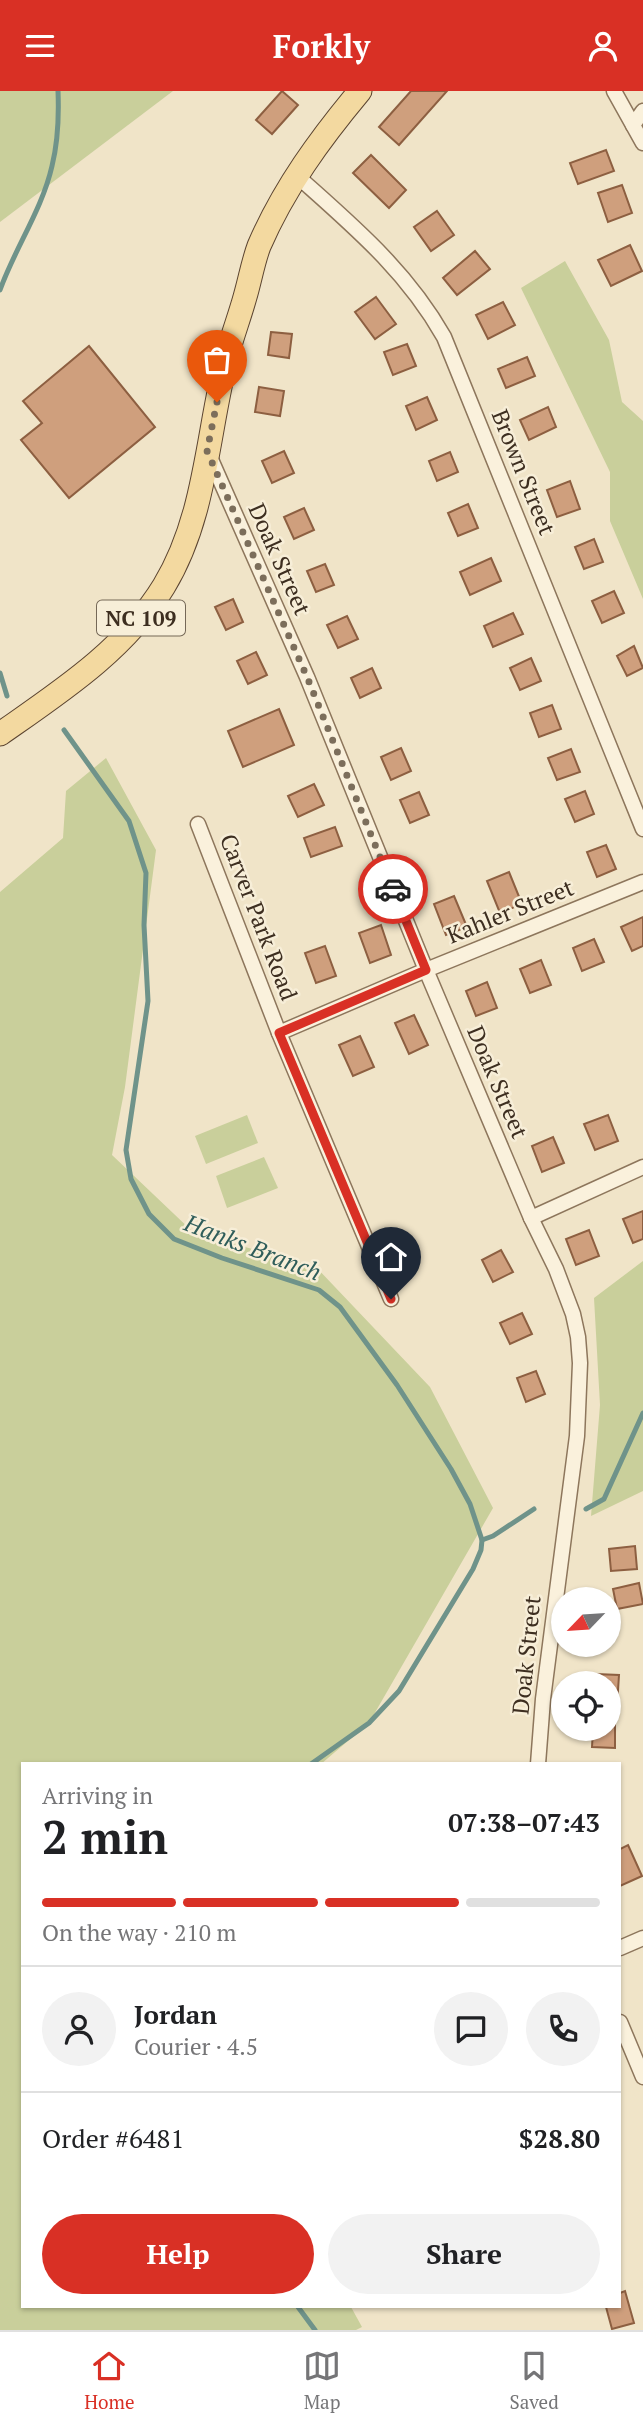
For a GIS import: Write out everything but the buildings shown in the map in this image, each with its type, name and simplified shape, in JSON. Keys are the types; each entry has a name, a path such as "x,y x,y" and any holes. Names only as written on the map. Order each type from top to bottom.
{"main road":[{"name":"NC 109","path":"0,734 93,666 138,623 164,586 184,546 200,496 228,352 259,247 296,175 325,132 360,91"}],"street":[{"path":"614,91 643,143"},
{"path":"633,125 643,111"},
{"name":"Brown Street","path":"296,175 355,227 407,281 444,337 643,829"},
{"name":"Doak Street","path":"207,451 307,677 426,970 573,1314 580,1363 577,1436 538,1762"},
{"name":"Carver Park Road","path":"198,824 279,1033 391,1299"},
{"name":"Kahler Street","path":"279,1033 643,882"},
{"path":"531,1218 643,1167"},
{"path":"621,1948 643,1938"},
{"path":"621,2024 643,2077"}],"green space":[{"path":"0,91 173,91 0,222"},
{"path":"565,261 609,340 622,402 643,421 643,599 610,521 610,472 521,288"},
{"path":"106,758 156,850 125,1087 112,1155 194,1233 315,1266 430,1387 493,1508 369,1723 323,1762 21,1762 21,2308 352,2308 362,2327 356,2330 0,2330 0,892 63,838 66,791"},
{"path":"247,1115 258,1143 206,1164 195,1136"},
{"path":"264,1157 278,1188 227,1208 216,1176"},
{"path":"643,1261 643,1491 591,1516 600,1405 594,1298"}],"waterway":[{"path":"0,290 48,182 57,138 58,91"},
{"name":"Hanks Branch","path":"0,673 7,696"},
{"name":"Hanks Branch","path":"64,730 129,821 146,873 144,925 148,1001 126,1150 131,1179 149,1214 174,1239 319,1290 340,1307 397,1385 451,1469 470,1504 482,1540 473,1569 399,1691 369,1723 314,1762"},
{"path":"586,1509 604,1499 643,1413"},
{"path":"482,1540 493,1536 534,1509"},
{"name":"Hanks Branch","path":"299,2308 315,2330"}],"way so far":[{"path":"217,402 207,451 307,677 393,889"}],"route":[{"path":"391,1299 279,1033 426,970 393,889"}]}
